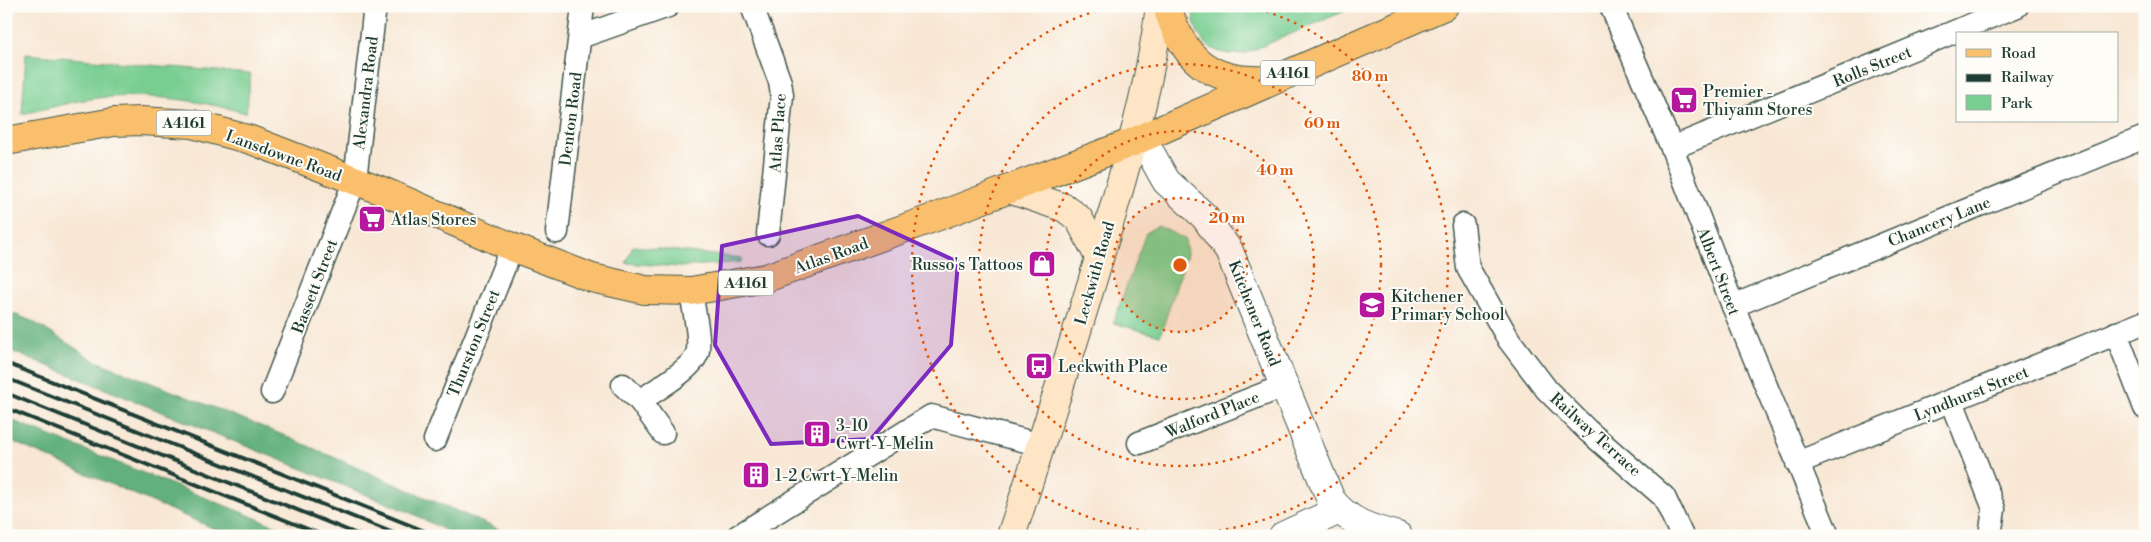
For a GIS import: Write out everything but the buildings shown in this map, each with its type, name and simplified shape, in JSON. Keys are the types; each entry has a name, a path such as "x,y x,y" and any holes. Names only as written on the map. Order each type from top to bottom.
{"main road":[{"name":"Leckwith Road","path":"1012,536 1133,142 1152,58 1160,6"},
{"path":"1167,6 1180,40 1206,70 1230,79 1249,81 1275,79"},
{"name":"A4161","path":"1133,142 1444,6"},
{"name":"Lansdowne Road","path":"6,141 83,126 141,120 192,124 251,140 355,180"},
{"name":"Atlas Road","path":"355,180 512,247 592,278 645,290 692,291 748,283 790,270 1133,142"},
{"path":"1009,189 1065,208 1079,219 1099,257"}],"street":[{"name":"Alexandra Road","path":"355,180 375,6"},
{"name":"Denton Road","path":"557,232 583,6"},
{"path":"580,37 668,6"},
{"name":"Atlas Place","path":"752,6 780,82 782,95 768,234"},
{"name":"Albert Street","path":"1611,6 1672,148 1733,306 1828,536"},
{"name":"Rolls Street","path":"1672,148 2017,6"},
{"name":"Chancery Lane","path":"1733,306 2145,137"},
{"name":"Kitchener Road","path":"1133,142 1151,154 1166,181 1205,217 1229,251 1325,490 1339,510 1360,525 1398,536"},
{"name":"Bassett Street","path":"272,392 355,180"},
{"name":"Railway Terrace","path":"1463,224 1468,268 1508,340 1547,390 1580,423 1664,498 1682,536"},
{"name":"Thurston Street","path":"435,440 512,247"},
{"path":"640,401 680,374 696,358 698,343 692,291"},
{"name":"Lyndhurst Street","path":"1797,464 2145,322"},
{"path":"2116,334 2145,408"},
{"path":"623,384 640,401 663,433"},
{"name":"Walford Place","path":"1139,443 1284,386"},
{"path":"1952,401 1994,509 1990,536"},
{"path":"738,536 931,416 1041,445"},
{"path":"1283,536 1339,510"}],"highlighted area":[{"path":"858,216 958,262 951,345 871,439 771,444 715,345 722,246"}],"green space":[{"path":"1193,6 1357,6 1246,53 1234,54 1214,50 1201,37 1196,29"},
{"path":"26,54 251,74 246,113 191,101 135,96 88,99 22,114"},
{"path":"1158,226 1185,239 1187,254 1160,336 1113,323 1146,233"},
{"path":"633,246 742,258 741,262 679,267 626,263"},
{"path":"6,311 32,321 96,361 276,432 514,536 456,536 411,513 6,349"},
{"path":"6,418 301,536 231,536 6,439"}],"railway":[{"path":"6,363 437,536"},
{"path":"6,378 401,536"},
{"path":"6,393 362,536"},
{"path":"6,408 325,536"}],"place":[{"name":"Premier - Thiyann Stores","path":"1684,100"},
{"name":"Atlas Stores","path":"372,219"},
{"name":"Russo's Tattoos","path":"1042,264"},
{"name":"Kitchener Primary School","path":"1372,305"},
{"name":"Leckwith Place","path":"1039,366"},
{"name":"3-10 Cwrt-Y-Melin","path":"817,434"},
{"name":"1-2 Cwrt-Y-Melin","path":"756,475"}]}
